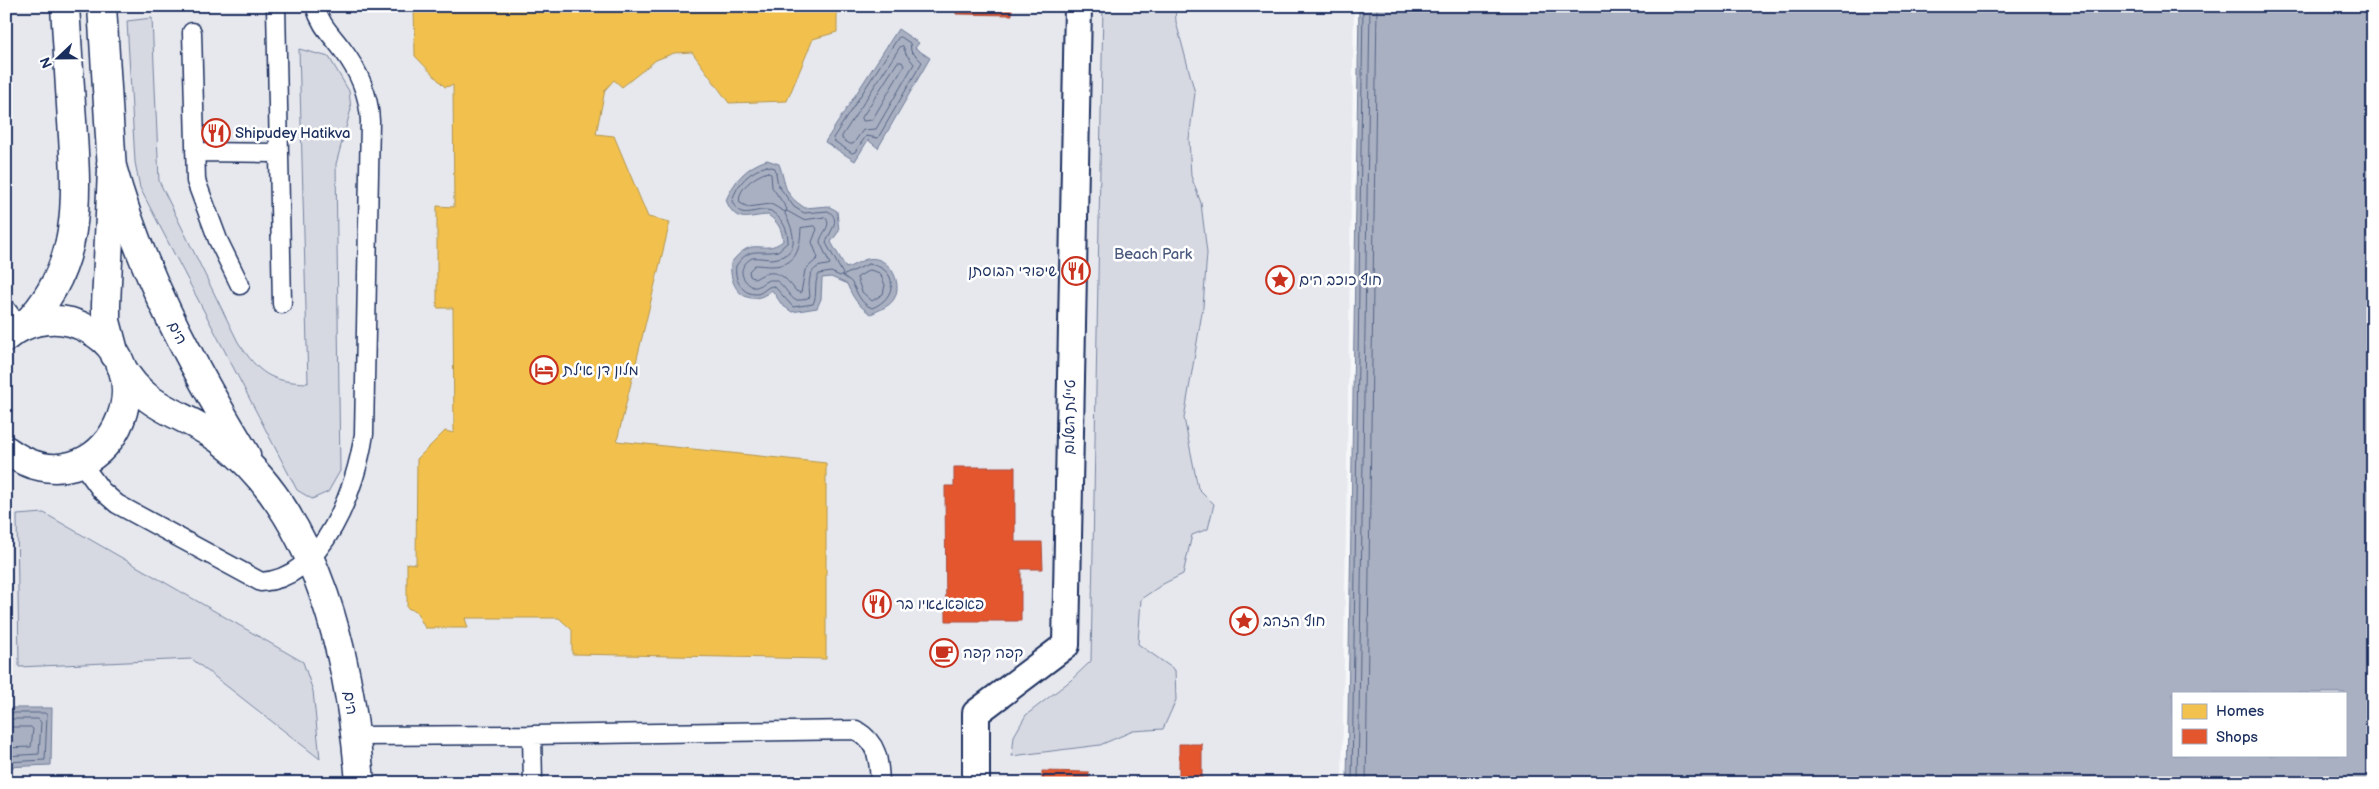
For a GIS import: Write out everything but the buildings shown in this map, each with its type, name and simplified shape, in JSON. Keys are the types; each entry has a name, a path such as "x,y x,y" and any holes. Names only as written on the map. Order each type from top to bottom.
{"street":[{"path":"15,324 46,300 60,274 66,257 74,219 75,174 65,6"},
{"name":"טיילת השלום","path":"976,783 976,713 1066,645 1078,6"},
{"name":"הים","path":"103,11 111,163 105,288 106,321 118,361 134,387 149,400 218,439 253,470 281,508 309,560 324,598 339,647 350,697 360,783"},
{"name":"הים","path":"111,163 133,236 161,301 211,394 269,491"},
{"path":"6,450 25,461 47,467 70,465 80,461 100,450 115,432 126,400 118,361 100,338 82,326 53,320 15,324"}],"lane":[{"path":"276,6 282,304"},
{"path":"80,461 101,490 117,504 261,582 275,582 309,560 335,524 348,499 358,470 364,434 370,121 367,100 360,80 346,55 320,22 315,6"},
{"path":"192,32 196,181 218,240 240,285"},
{"path":"195,152 278,153"},
{"path":"355,736 856,730 866,736 874,746 879,759 880,783"},
{"path":"532,735 533,783"}],"shaded area":[{"path":"6,6 1354,6 1342,783 6,783"}],"green space":[{"name":"Beach Park","path":"1103,6 1175,6 1176,22 1195,93 1189,139 1191,176 1201,203 1207,253 1203,307 1184,418 1198,488 1214,504 1208,529 1192,535 1183,574 1163,584 1141,599 1138,644 1175,670 1176,700 1163,729 1133,731 1100,745 1012,756 1014,736 1026,715 1070,681 1091,661"},
{"path":"152,18 159,181 238,342 252,361 266,374 284,381 308,383 299,49 329,57 349,91 351,109 336,164 340,471 328,492 312,499 297,490 140,188 135,162 127,21"},
{"path":"44,513 303,662 313,691 320,759 192,659 19,667 17,515"}],"water":[{"path":"1359,6 2373,6 2373,783 1347,783"},
{"path":"898,29 919,43 915,48 930,58 878,148 868,140 855,161 825,142"},
{"path":"767,160 779,164 786,189 798,203 805,208 828,206 837,211 839,231 831,242 846,268 867,259 875,259 887,265 892,271 897,285 897,292 889,304 871,314 856,301 847,284 831,277 822,278 821,299 817,308 792,312 782,305 772,290 764,296 755,298 742,294 737,289 731,273 731,263 739,254 752,247 769,247 783,241 779,226 768,215 738,216 730,208 726,200 737,180 747,170"},
{"path":"6,708 52,708 51,765 6,767"}],"place":[{"name":"Shipudey Hatikva","path":"216,133"},
{"name":"שיפודי הבוסתן","path":"1076,271"},
{"name":"חוף כוכב הים","path":"1280,280"},
{"name":"מלון דן אילת","path":"544,370"},
{"name":"פאפאגאיו בר","path":"877,604"},
{"name":"חוף הזהב","path":"1244,621"},
{"name":"קפה קפה","path":"944,653"}]}
